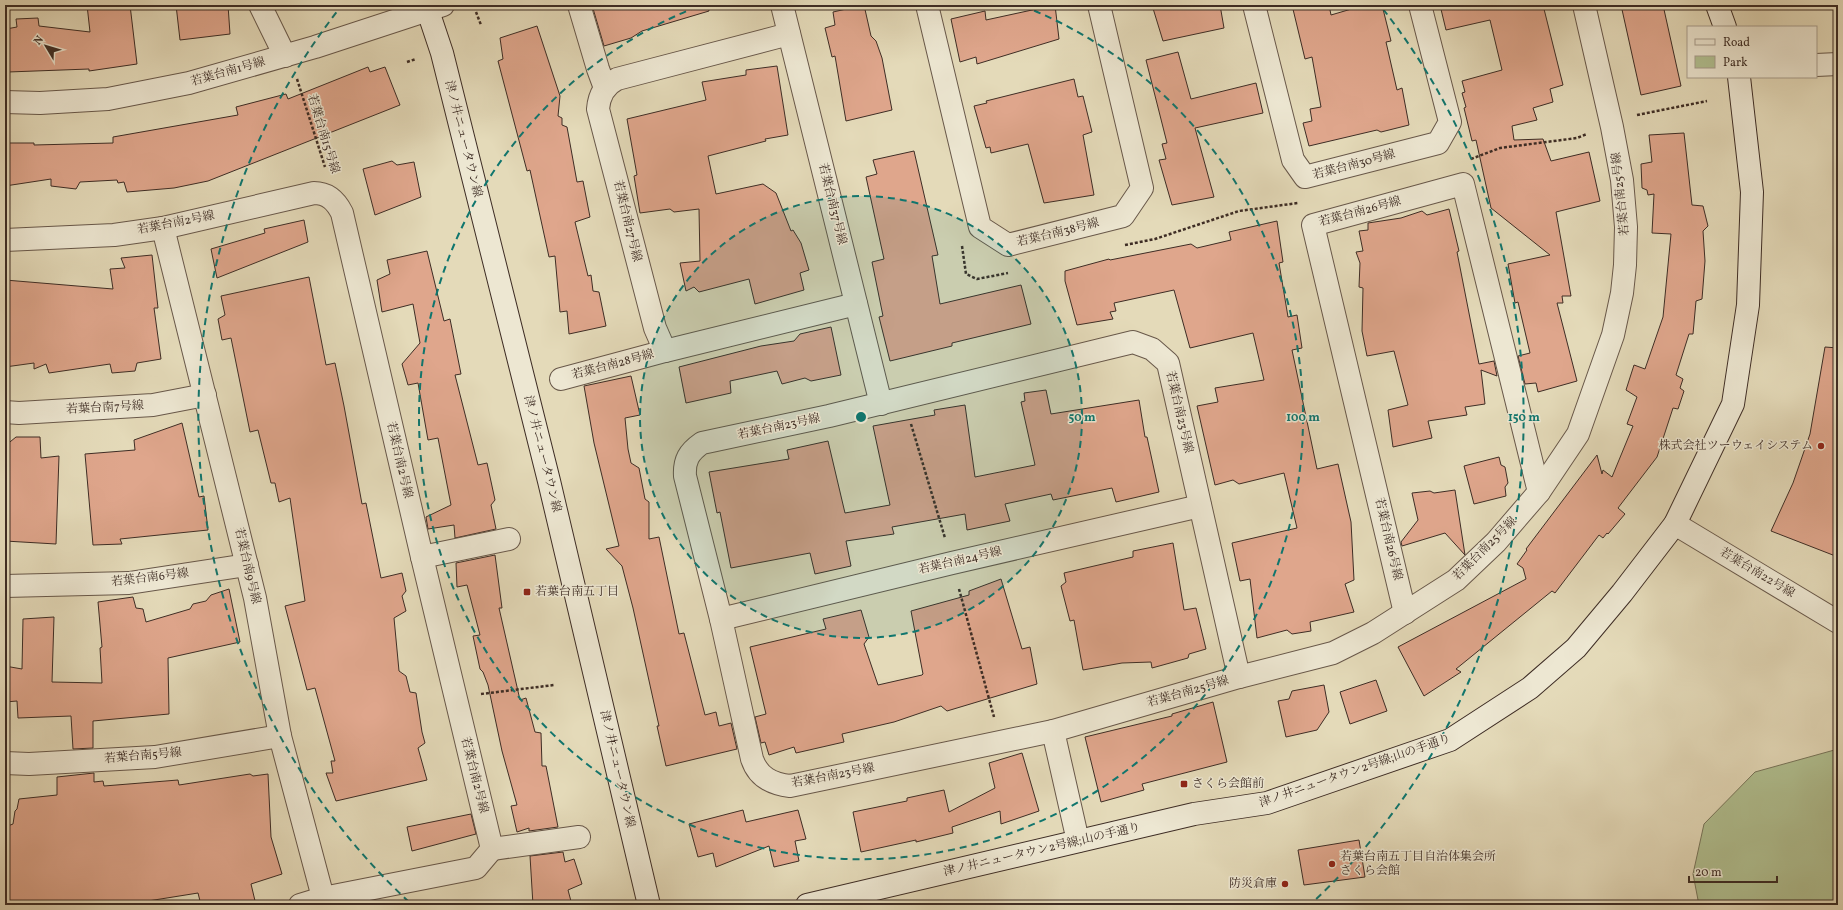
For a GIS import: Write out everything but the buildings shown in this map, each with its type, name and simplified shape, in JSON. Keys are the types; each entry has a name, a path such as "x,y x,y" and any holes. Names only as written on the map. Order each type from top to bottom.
{"street":[{"path":"260,5 285,56"},
{"path":"579,5 605,88 617,79 790,34"},
{"name":"若葉台南37号線","path":"782,5 882,404"},
{"name":"若葉台南38号線","path":"927,5 980,227 1008,245 1123,216 1142,188 1099,5"},
{"name":"若葉台南30号線","path":"1254,5 1293,160 1305,177 1438,143 1450,122 1420,5"},
{"name":"若葉台南25号線","path":"1053,731 1238,677 1333,653 1373,633 1456,580 1496,542 1539,492 1578,434 1613,335 1622,293 1624,272 1626,227 1622,180 1612,123 1584,5"},
{"path":"1717,5 1725,26"},
{"name":"若葉台南1号線","path":"5,102 40,103 108,99 189,83 285,56 433,7"},
{"name":"津ノ井ニュータウン線","path":"433,7 442,53 549,481 649,905"},
{"path":"1817,64 1838,64"},
{"name":"津ノ井ニュータウン2号線;山の手通り","path":"807,905 1194,814 1267,804 1450,740 1530,688 1576,648 1675,524 1732,404 1748,305 1752,192 1739,78"},
{"name":"若葉台南27号線","path":"605,88 601,95 598,109 655,328 665,351"},
{"name":"若葉台南26号線","path":"1405,613 1313,225 1463,184 1539,492"},
{"name":"若葉台南2号線","path":"5,240 114,235 164,228 314,193 328,195 338,206 342,213 492,849"},
{"name":"若葉台南9号線","path":"164,228 255,598 280,736 324,902"},
{"path":"665,351 856,304"},
{"name":"若葉台南23号線","path":"1053,731 790,786 770,782 755,767 752,759 721,620 685,476 684,465 688,456 702,442 882,404 1133,342 1152,349 1168,363 1238,677"},
{"name":"若葉台南28号線","path":"561,379 665,351"},
{"name":"若葉台南7号線","path":"5,412 19,413 153,405 204,395"},
{"name":"若葉台南24号線","path":"721,620 952,563 1200,506"},
{"name":"若葉台南22号線","path":"1675,524 1838,622"},
{"path":"422,557 508,538"},
{"name":"若葉台南6号線","path":"5,586 129,583 247,565"},
{"path":"1053,731 1078,841"},
{"name":"若葉台南5号線","path":"5,763 29,764 155,757 280,736"},
{"path":"300,905 324,902 476,868 492,849 579,837"}],"path":[{"path":"476,12 481,25"},
{"path":"406,62 417,59"},
{"name":"若葉台南15号線","path":"295,75 327,174 331,198"},
{"path":"1632,116 1707,101"},
{"path":"911,422 952,563 1000,741"},
{"path":"456,697 554,685"}],"green space":[{"path":"1838,749 1838,905 1699,905 1693,874 1704,824 1755,772"}],"place":[{"name":"株式会社ツーウェイシステム","path":"1821,446"},
{"name":"若葉台南五丁目","path":"527,592"},
{"name":"さくら会館前","path":"1184,784"},
{"name":"若葉台南五丁目自治体集会所 さくら会館","path":"1332,864"},
{"name":"防災倉庫","path":"1285,884"}]}
